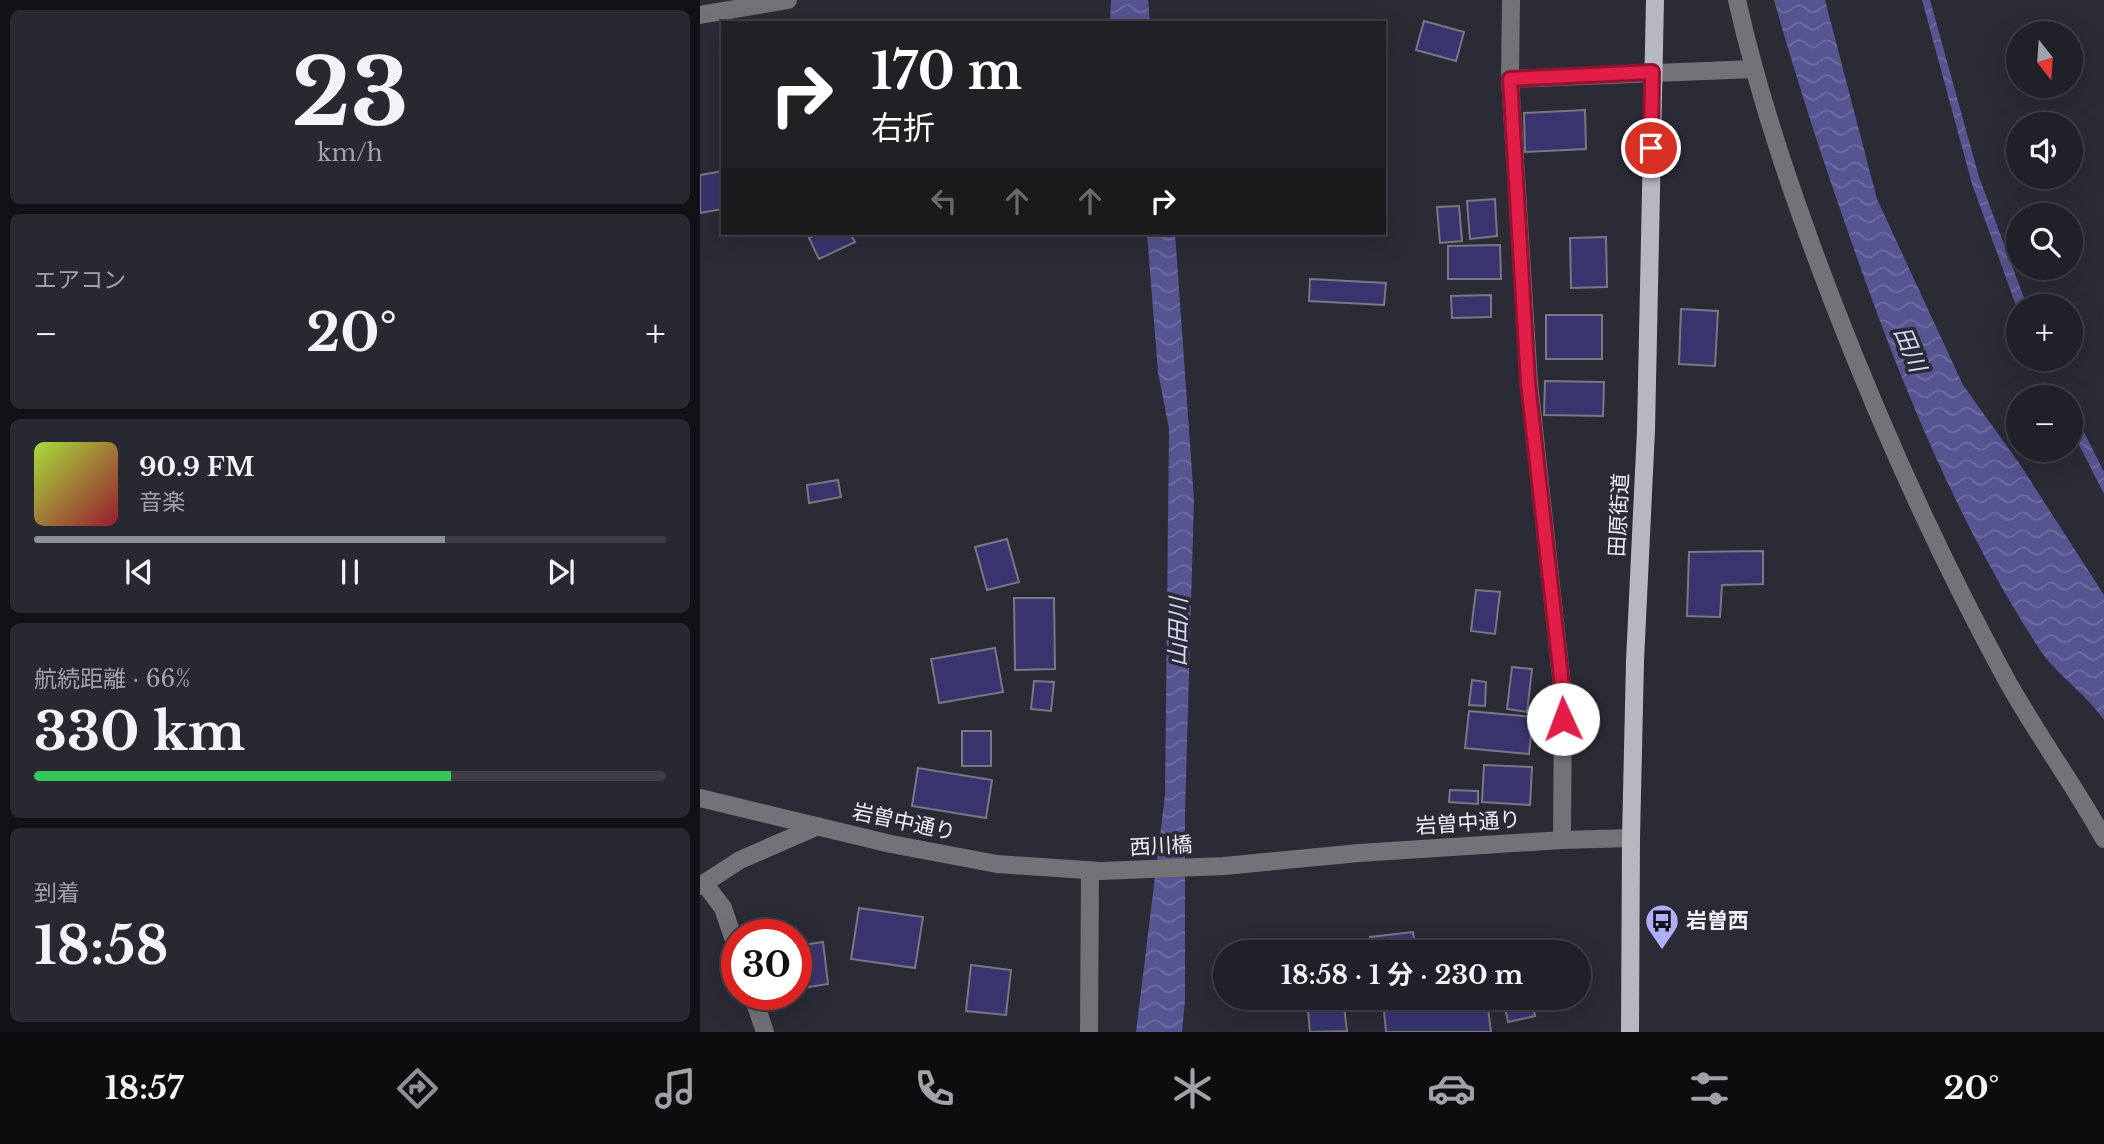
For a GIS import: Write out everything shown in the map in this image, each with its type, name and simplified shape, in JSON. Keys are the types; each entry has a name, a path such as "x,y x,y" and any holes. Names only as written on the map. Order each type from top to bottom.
{"main road":[{"name":"田原街道","path":"1630,1032 1631,838 1646,430 1654,0"}],"street":[{"path":"700,15 788,0"},
{"path":"1511,0 1510,79 1528,383 1563,695 1562,840"},
{"path":"1737,0 1753,69 1797,207 1864,384 1919,509 2006,679 2082,799 2104,839"},
{"path":"1510,79 1753,69"},
{"name":"岩曽中通り","path":"700,798 891,844 997,864 1096,870"},
{"path":"727,919 723,908 702,884 740,860 818,826"},
{"name":"岩曽中通り","path":"1224,866 1359,853 1631,838"},
{"name":"西川橋","path":"1096,870 1224,866"},
{"path":"1089,1032 1096,870"},
{"path":"757,1010 765,1032"}],"water":[{"path":"1111,0 1148,0 1150,21 1110,21"},
{"name":"田川","path":"1774,0 1825,0 1877,199 1963,385 2006,445 2006,462 2018,462 2104,595 2104,720 2040,650 1982,551 1931,447 1887,340 1848,232"},
{"path":"1922,0 1930,0 1979,177 2006,250 2006,278 1972,184"},
{"name":"山田川","path":"1147,235 1175,235 1194,500 1185,814 1185,1000 1182,1032 1136,1032 1165,795 1169,429 1158,372"},
{"path":"2007,280 2017,280 2023,294 2012,294"},
{"path":"2083,430 2104,472 2104,494 2083,453"}],"building":[{"path":"1424,21 1464,32 1456,61 1416,50"},
{"path":"1585,110 1586,149 1525,152 1524,113"},
{"path":"721,171 721,209 700,213 700,175"},
{"path":"1495,199 1497,236 1470,239 1467,201"},
{"path":"1459,206 1462,241 1440,243 1437,207"},
{"path":"816,235 851,235 855,242 819,259 809,238"},
{"path":"1606,237 1607,287 1571,288 1570,238"},
{"path":"1500,245 1501,279 1448,279 1448,246"},
{"path":"1310,279 1386,283 1384,305 1309,301"},
{"path":"1491,295 1491,317 1452,318 1451,296"},
{"path":"1681,309 1718,311 1715,366 1679,364"},
{"path":"1546,315 1602,315 1602,359 1546,359"},
{"path":"1545,381 1604,382 1603,416 1544,415"},
{"path":"838,480 841,497 809,503 807,485"},
{"path":"1007,539 1019,582 987,590 975,547"},
{"path":"1763,551 1763,584 1722,585 1720,617 1687,616 1689,552"},
{"path":"1476,590 1500,592 1495,634 1471,631"},
{"path":"1014,598 1054,598 1055,669 1015,670"},
{"path":"995,648 1003,692 939,703 931,659"},
{"path":"1512,667 1532,669 1527,712 1507,709"},
{"path":"1472,680 1486,682 1485,706 1469,705"},
{"path":"1034,681 1054,682 1051,711 1031,709"},
{"path":"1469,711 1533,717 1529,754 1465,748"},
{"path":"962,731 991,731 991,766 962,766"},
{"path":"1484,765 1532,767 1530,805 1482,802"},
{"path":"918,768 992,780 986,818 912,806"},
{"path":"1450,790 1478,791 1478,804 1449,802"},
{"path":"859,908 923,917 915,968 851,959"},
{"path":"1413,932 1414,940 1370,940 1370,937"},
{"path":"823,942 828,984 812,986 812,944"},
{"path":"971,965 1011,970 1006,1015 966,1011"},
{"path":"1308,1010 1344,1010 1347,1031 1310,1032"},
{"path":"1488,1010 1491,1032 1386,1032 1384,1011"},
{"path":"1505,1010 1534,1010 1535,1016 1508,1022"}],"place":[{"name":"岩曽西","path":"1662,951"}],"route":[{"path":"1563,719 1563,695 1528,383 1510,79 1652,72 1651,148"}]}
